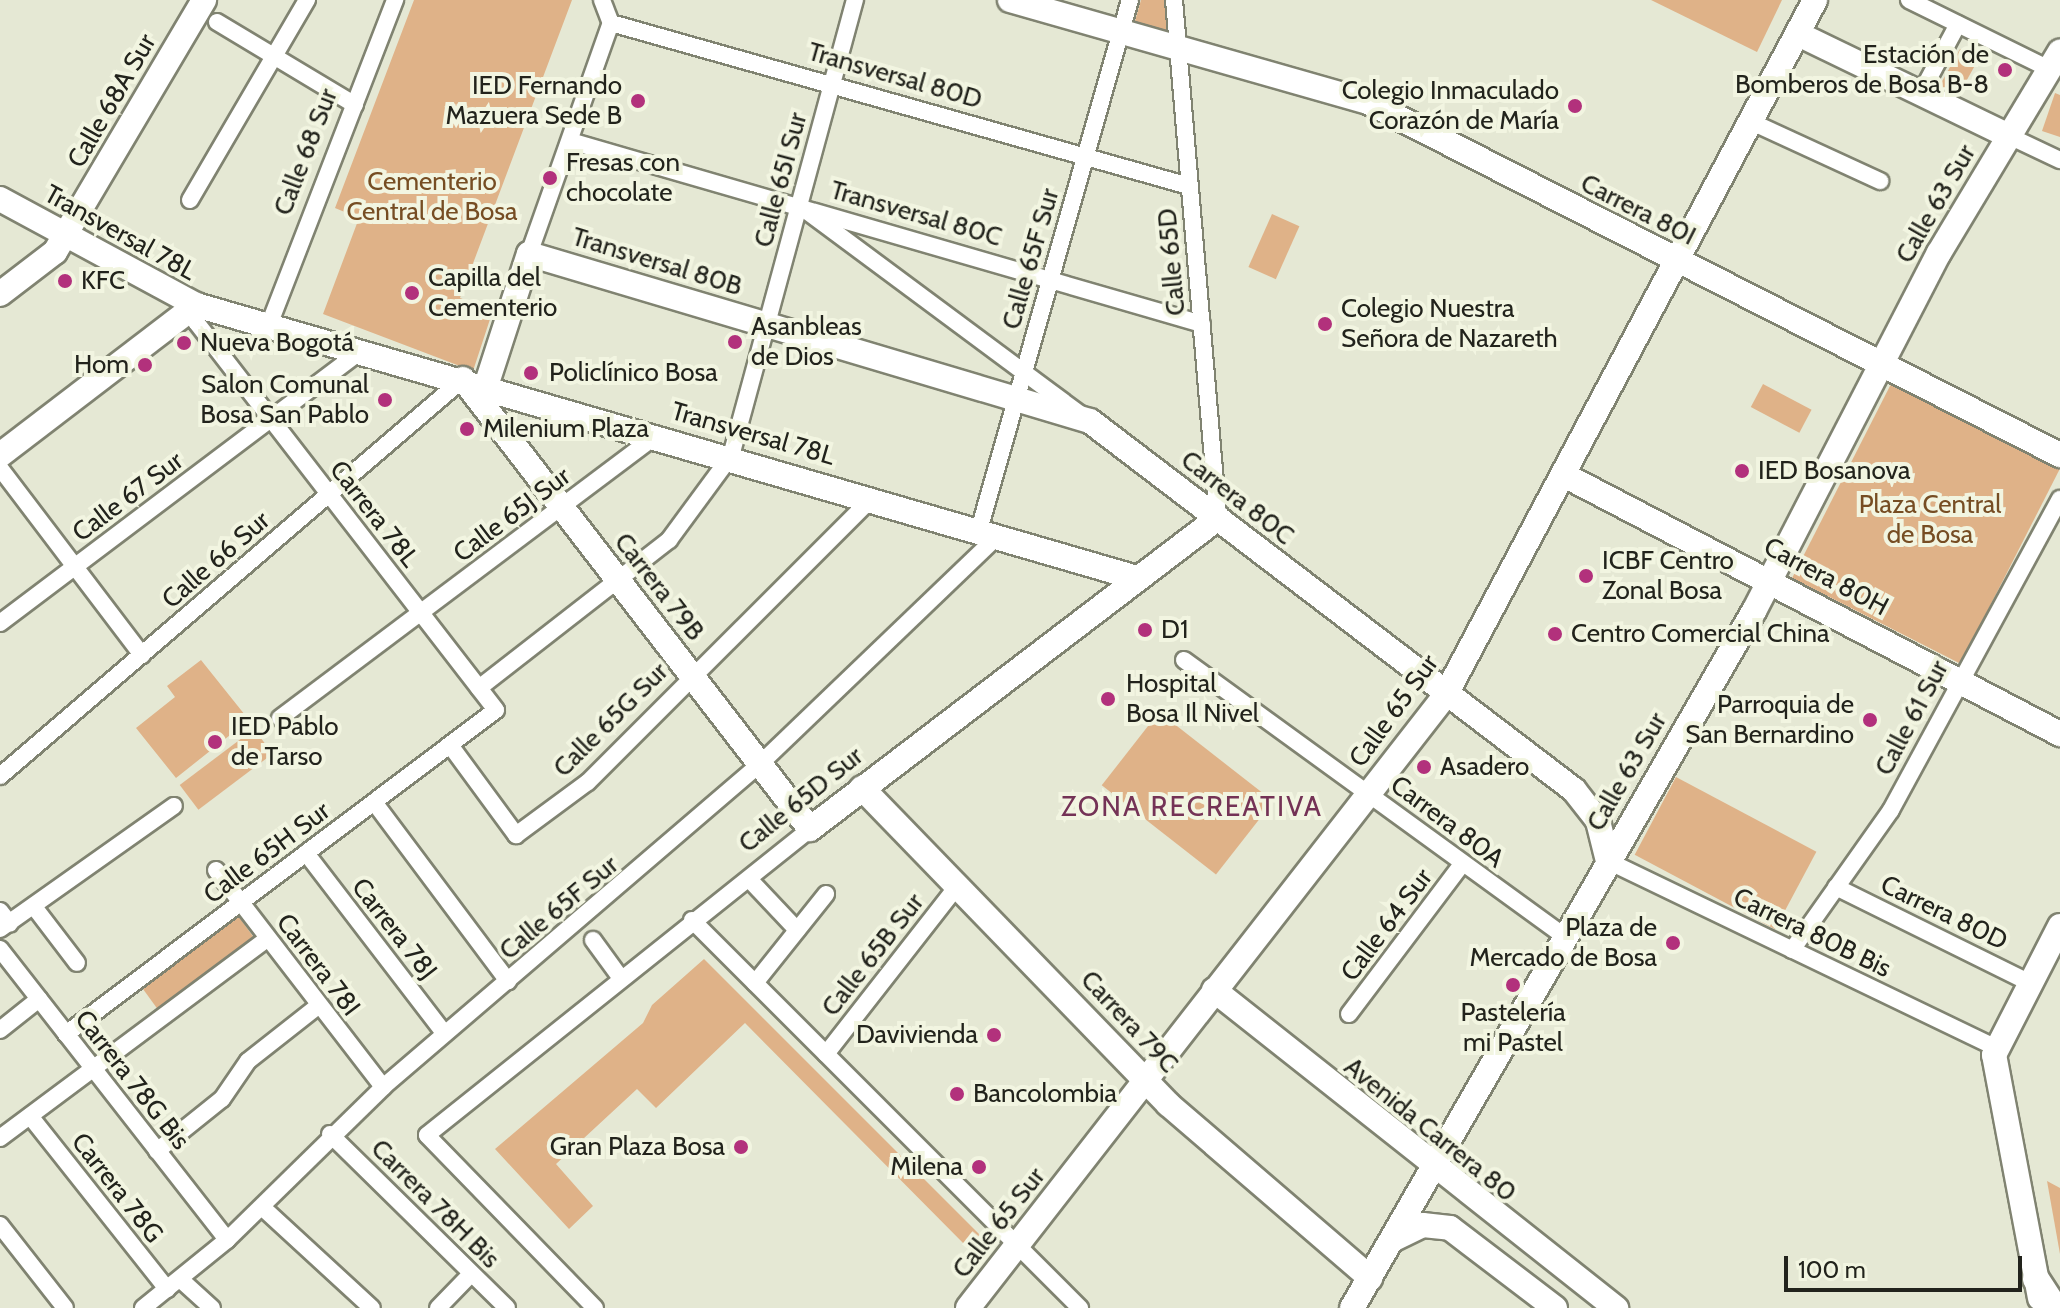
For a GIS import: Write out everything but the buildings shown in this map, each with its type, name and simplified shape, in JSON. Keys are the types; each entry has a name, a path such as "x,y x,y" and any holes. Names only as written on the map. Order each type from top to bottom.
{"main road":[{"path":"2036,1279 2055,1308"}],"street":[{"name":"Calle 68A Sur","path":"0,294 55,252 204,0"},
{"path":"190,200 307,0"},
{"name":"Calle 68 Sur","path":"269,325 395,0"},
{"path":"475,383 529,254 611,23 602,0"},
{"name":"Calle 65I Sur","path":"479,688 669,540 731,456 855,0"},
{"name":"Carrera 80I","path":"1010,0 1359,98 2060,455"},
{"name":"Calle 65F Sur","path":"143,1308 227,1240 330,1134 444,1033 760,764 989,533 1024,372 1130,0"},
{"name":"Calle 65D","path":"1174,0 1218,518"},
{"name":"Calle 65 Sur","path":"968,1308 1445,696 1754,123 1815,0"},
{"path":"1909,0 1958,24 2055,60"},
{"path":"217,22 355,105"},
{"name":"Transversal 80D","path":"611,23 1189,186"},
{"path":"1921,93 1958,24"},
{"path":"1798,34 2060,160"},
{"name":"Calle 63 Sur","path":"1352,1308 1434,1171 1608,861 1772,579 1879,363 2007,135 2055,60"},
{"path":"1754,123 1880,181"},
{"name":"Transversal 80C","path":"570,141 1202,324"},
{"name":"Transversal 78L","path":"0,199 196,305 731,456 1137,578"},
{"name":"Carrera 80C","path":"799,205 1090,421 1445,696 1583,798 1608,861"},
{"name":"Transversal 80B","path":"529,254 1090,421"},
{"path":"0,455 196,305"},
{"name":"Carrera 78L","path":"196,305 196,322 496,710"},
{"name":"Calle 67 Sur","path":"0,623 361,351"},
{"name":"Calle 66 Sur","path":"0,776 329,494 475,383"},
{"name":"Carrera 79B","path":"475,383 562,507 810,829"},
{"name":"Calle 65J Sur","path":"280,718 657,435"},
{"path":"0,468 142,655"},
{"name":"Carrera 80H","path":"1564,475 1772,579 2060,734"},
{"name":"Calle 65G Sur","path":"450,745 516,835 588,782 691,675 872,498"},
{"name":"Calle 61 Sur","path":"1792,950 1891,810 2060,499"},
{"name":"Calle 65D Sur","path":"595,1308 427,1135 692,920 1218,518"},
{"name":"Carrera 80A","path":"1184,660 1565,937"},
{"name":"Calle 65H Sur","path":"66,1034 496,710"},
{"name":"Carrera 79C","path":"862,788 1145,1079 1370,1278"},
{"path":"374,802 508,981"},
{"path":"3,922 35,908 174,806"},
{"name":"Carrera 78J","path":"306,853 444,1033"},
{"name":"Carrera 80B Bis","path":"1608,861 1996,1048"},
{"name":"Calle 64 Sur","path":"1349,1014 1462,864"},
{"name":"Carrera 78I","path":"216,870 383,1087"},
{"path":"749,879 797,930"},
{"name":"Calle 65B Sur","path":"826,1054 958,885"},
{"name":"Carrera 80D","path":"1836,887 2030,983"},
{"path":"755,983 826,894"},
{"path":"35,908 77,963"},
{"path":"692,920 1080,1308"},
{"path":"2042,1308 1996,1048 2060,926"},
{"path":"0,1138 268,938"},
{"path":"593,940 620,977"},
{"name":"Carrera 78G Bis","path":"0,949 227,1240"},
{"name":"Avenida Carrera 80","path":"1214,990 1434,1171 1616,1308"},
{"path":"0,1030 39,999"},
{"path":"157,1151 222,1099 248,1061 318,1006"},
{"name":"Carrera 78G","path":"30,1116 174,1284 212,1308"},
{"name":"Carrera 78H Bis","path":"330,1134 507,1308"},
{"path":"262,1207 372,1308"},
{"path":"0,1225 65,1308"},
{"path":"1394,1239 1420,1225 1450,1228 1555,1308"},
{"path":"438,1308 471,1274"}],"green space":[{"name":"Cementerio Central de Bosa","path":"414,0 572,0 460,298 493,310 473,371 323,314 359,218 335,208"},
{"path":"1141,0 1164,0 1169,39 1133,28"},
{"path":"1651,0 1782,0 1757,52"},
{"path":"1960,49 1978,59 1957,98 1939,87"},
{"path":"2055,93 2060,95 2060,137 2042,131"},
{"path":"1272,214 1299,226 1276,279 1248,267"},
{"name":"Plaza Central de Bosa","path":"1892,382 2060,468 1961,664 1792,578"},
{"path":"1763,384 1812,410 1799,433 1751,407"},
{"path":"201,660 249,720 176,778 136,728 175,697 167,686"},
{"path":"1159,712 1273,801 1216,875 1102,785"},
{"path":"254,729 273,754 198,810 180,785"},
{"path":"1676,777 1816,852 1775,929 1635,855"},
{"path":"239,917 256,940 159,1011 142,988"},
{"path":"704,959 980,1235 968,1248 745,1023 656,1108 637,1089 556,1164 593,1206 569,1229 495,1149 643,1023 652,1005"},
{"path":"2047,1181 2060,1188 2060,1254"}],"place":[{"name":"Estación de Bomberos de Bosa B-8","path":"2005,70"},
{"name":"IED Fernando Mazuera Sede B","path":"638,101"},
{"name":"Colegio Inmaculado Corazón de María","path":"1575,106"},
{"name":"Fresas con chocolate","path":"550,178"},
{"name":"KFC","path":"65,281"},
{"name":"Capilla del Cementerio","path":"412,293"},
{"name":"Colegio Nuestra Señora de Nazareth","path":"1325,324"},
{"name":"Asanbleas de Dios","path":"735,342"},
{"name":"Nueva Bogotá","path":"184,343"},
{"name":"Hom","path":"145,365"},
{"name":"Policlínico Bosa","path":"531,373"},
{"name":"Salon Comunal Bosa San Pablo","path":"385,400"},
{"name":"Milenium Plaza","path":"467,429"},
{"name":"IED Bosanova","path":"1742,471"},
{"name":"ICBF Centro Zonal Bosa","path":"1586,576"},
{"name":"D1","path":"1145,630"},
{"name":"Centro Comercial China","path":"1555,634"},
{"name":"Hospital Bosa Il Nivel","path":"1108,699"},
{"name":"Parroquia de San Bernardino","path":"1870,720"},
{"name":"IED Pablo de Tarso","path":"215,742"},
{"name":"Asadero","path":"1424,767"},
{"name":"Plaza de Mercado de Bosa","path":"1673,943"},
{"name":"Pastelería mi Pastel","path":"1513,985"},
{"name":"Davivienda","path":"994,1035"},
{"name":"Bancolombia","path":"957,1094"},
{"name":"Gran Plaza Bosa","path":"741,1147"},
{"name":"Milena","path":"979,1167"}],"district":[{"name":"ZONA RECREATIVA","path":"1192,806"}]}
